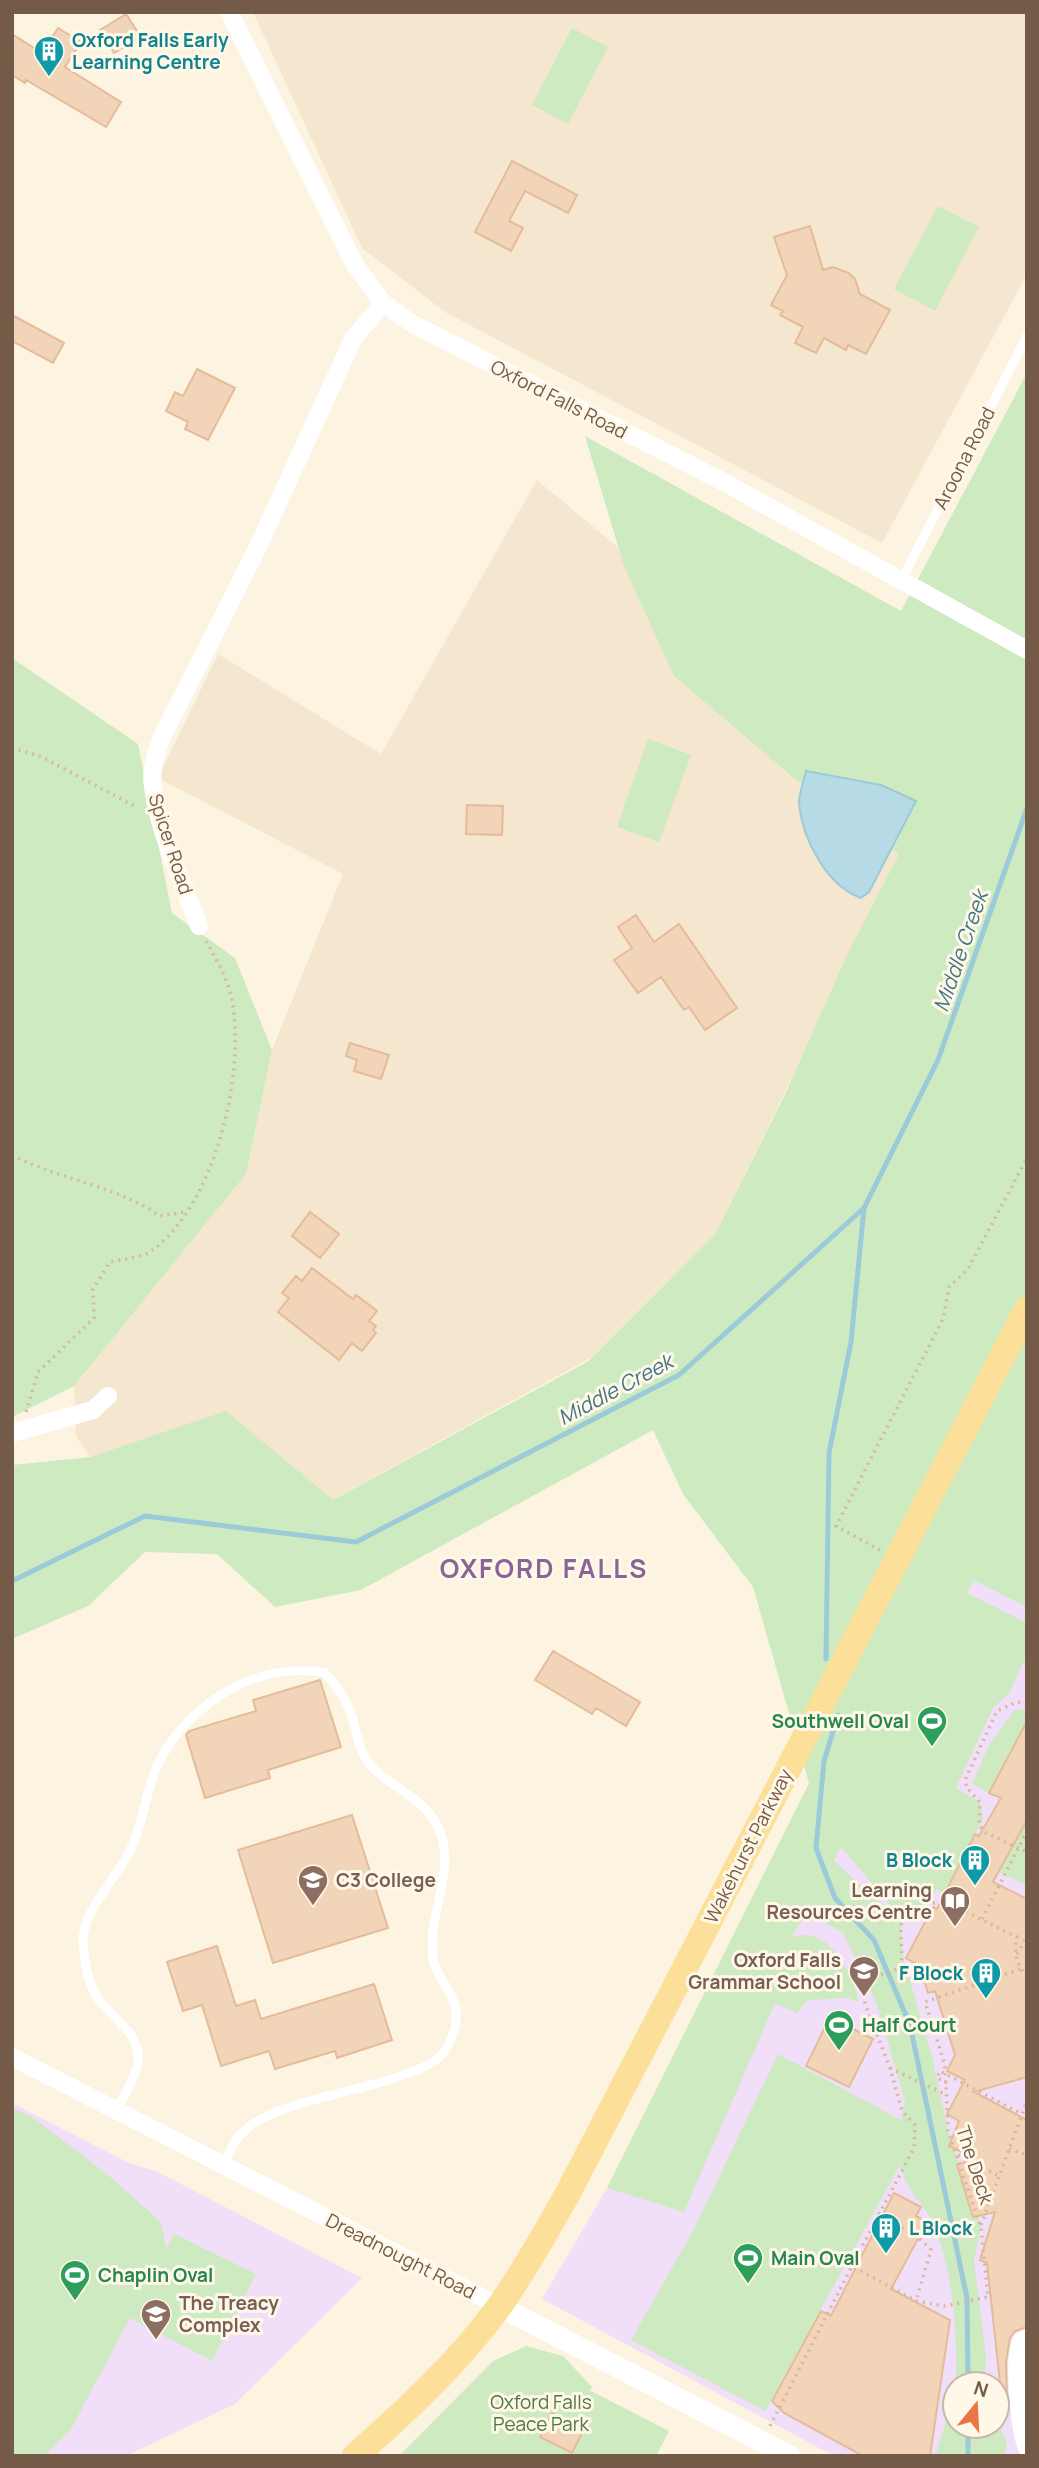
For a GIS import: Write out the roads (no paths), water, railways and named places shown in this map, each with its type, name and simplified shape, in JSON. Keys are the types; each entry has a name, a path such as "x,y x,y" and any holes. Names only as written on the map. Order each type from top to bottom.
{"main road":[{"name":"Wakehurst Parkway","path":"355,2456 417,2401 499,2306 568,2193 1027,1309"}],"street":[{"name":"Oxford Falls Road","path":"229,12 332,223 355,265 383,303 413,324 720,480 1027,650"},
{"name":"Spicer Road","path":"199,926 161,821 152,785 153,763 161,739 257,549 353,339 383,303"},
{"path":"17,1431 93,1410 108,1396"},
{"name":"Dreadnought Road","path":"12,2057 790,2456"},
{"path":"1027,2338 1021,2340 1018,2355 1020,2410 1027,2448"}],"lane":[{"name":"Aroona Road","path":"901,580 1027,336"},
{"path":"117,2111 138,2062 135,2043 121,2020 99,2001 88,1975 83,1938 90,1911 117,1877 132,1848 160,1761 184,1725 208,1704 242,1684 282,1670 325,1673 338,1687 349,1709 360,1746 372,1767 411,1796 436,1823 444,1851 443,1889 432,1930 433,1960 456,2010 452,2038 435,2061 373,2085 276,2112 247,2127 234,2143 223,2166"}],"water":[{"path":"806,771 881,785 916,801 869,892 861,898 837,883 818,860 811,846 799,803"}],"waterway":[{"name":"Middle Creek","path":"12,1581 145,1516 356,1542 679,1375 864,1208 938,1060 1027,808"},
{"path":"826,1659 829,1453 851,1342 864,1208"},
{"path":"838,1715 824,1761 816,1848 835,1898 874,1940 910,2025 967,2298 968,2370"},
{"path":"968,2440 968,2456"}],"place":[{"name":"Oxford Falls Early Learning Centre","path":"49,78"},
{"name":"Southwell Oval","path":"932,1748"},
{"name":"B Block","path":"975,1887"},
{"name":"C3 College","path":"313,1907"},
{"name":"Learning Resources Centre","path":"955,1928"},
{"name":"Oxford Falls Grammar School","path":"864,1998"},
{"name":"F Block","path":"986,2000"},
{"name":"Half Court","path":"839,2052"},
{"name":"L Block","path":"886,2255"},
{"name":"Main Oval","path":"748,2285"},
{"name":"Chaplin Oval","path":"75,2302"},
{"name":"The Treacy Complex","path":"156,2341"}],"district":[{"name":"OXFORD FALLS","path":"544,1568"}],"park label":[{"name":"Oxford Falls Peace Park","path":"541,2413"}]}
